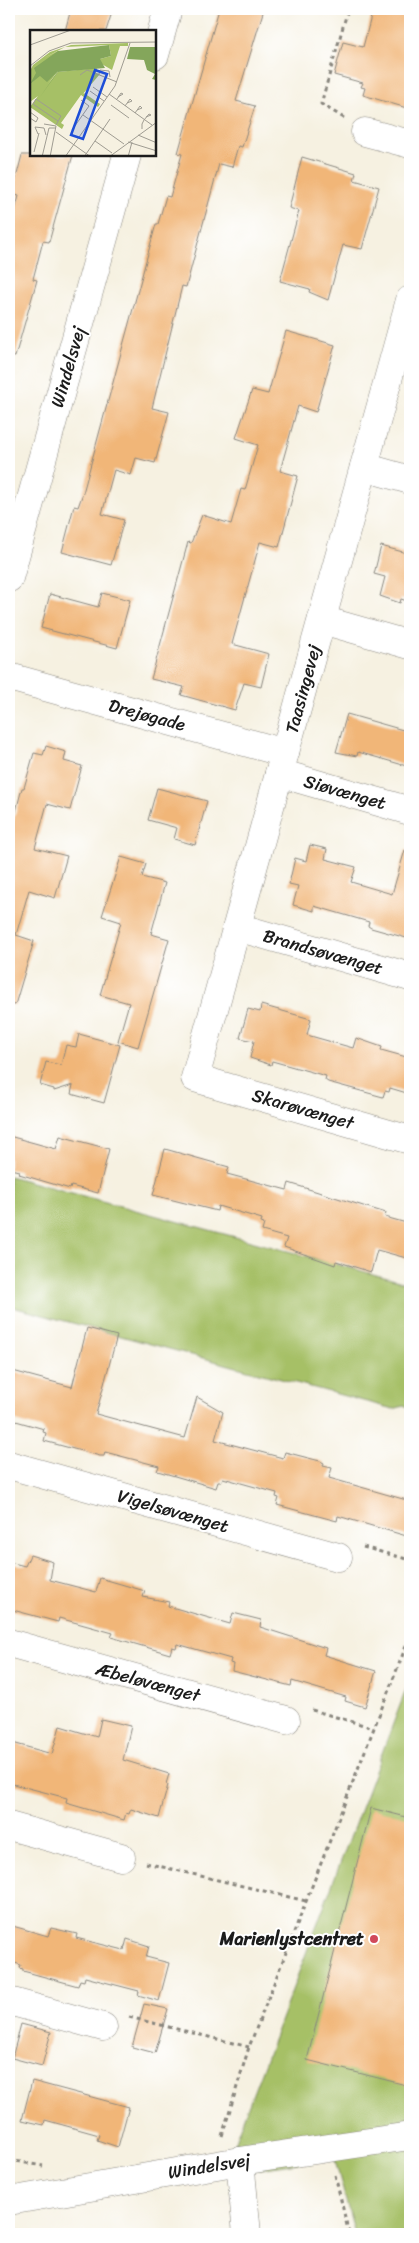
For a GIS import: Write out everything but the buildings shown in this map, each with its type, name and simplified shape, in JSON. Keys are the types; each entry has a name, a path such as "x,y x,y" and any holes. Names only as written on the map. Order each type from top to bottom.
{"street":[{"path":"156,51 168,9"},
{"path":"365,132 410,144"},
{"name":"Windelsvej","path":"9,578 127,156"},
{"name":"Taasingevej","path":"195,1078 409,308"},
{"path":"364,467 410,480"},
{"path":"322,620 410,644"},
{"name":"Drejøgade","path":"9,677 282,763"},
{"name":"Siøvænget","path":"282,763 410,811"},
{"name":"Brandsøvænget","path":"236,927 410,977"},
{"name":"Skarøvænget","path":"195,1078 410,1140"},
{"name":"Vigelsøvænget","path":"9,1465 338,1557"},
{"name":"Æbeløvænget","path":"9,1643 286,1720"},
{"path":"9,1826 121,1857"},
{"path":"9,2001 103,2027"},
{"name":"Windelsvej","path":"9,2201 213,2165 410,2136"},
{"path":"240,2161 246,2234"}],"path":[{"path":"348,9 321,104 365,132"},
{"path":"338,1557 346,1542 410,1560"},
{"path":"213,2165 248,2047 410,1636"},
{"path":"286,1720 293,1705 374,1728"},
{"path":"121,1857 306,1901"},
{"path":"103,2027 114,2013 248,2047"},
{"path":"328,2148 350,2234"}],"green space":[{"path":"9,1176 410,1284 410,1407 404,1406 393,1409 9,1306"},
{"path":"410,1679 410,2234 355,2234 334,2157 222,2175"}],"place":[{"name":"Marienlystcentret","path":"374,1939"}]}
